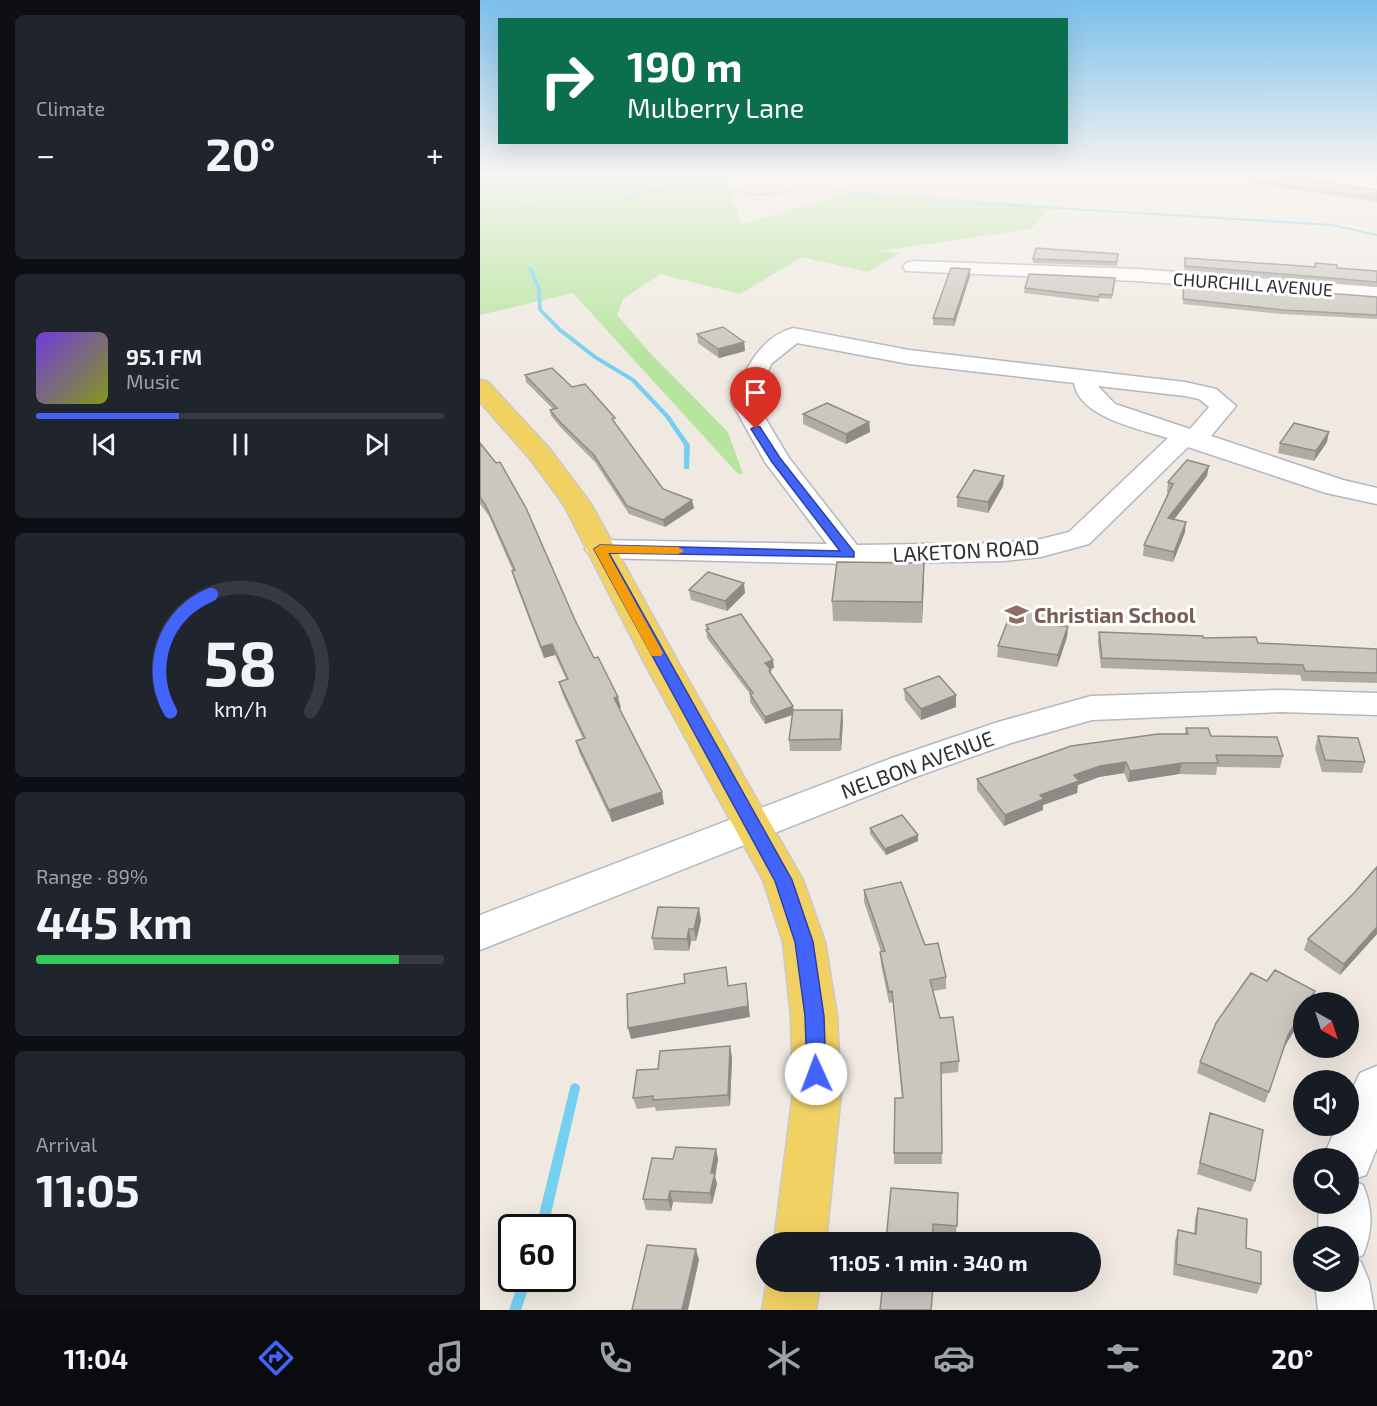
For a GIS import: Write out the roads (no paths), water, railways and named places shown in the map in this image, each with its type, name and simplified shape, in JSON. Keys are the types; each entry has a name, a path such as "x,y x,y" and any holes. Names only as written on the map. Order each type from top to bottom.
{"main road":[{"path":"480,387 540,454 577,504 783,880 804,942 814,1016 817,1093 801,1232"},
{"path":"789,1310 792,1292"}],"street":[{"name":"CHURCHILL AVENUE","path":"913,267 1137,275 1377,292"},
{"path":"850,555 776,460 756,429 743,401 761,361 794,335 909,357 1092,379"},
{"path":"1092,379 1085,384 1088,392 1106,409 1336,487 1377,496"},
{"name":"LAKETON ROAD","path":"600,549 850,555 1010,552 1056,546 1078,538 1224,406 1207,394 1185,389 1092,379"},
{"name":"NELBON AVENUE","path":"480,933 753,825 998,734 1091,708 1281,701 1377,704"},
{"path":"1352,1148 1377,1088"},
{"path":"1344,1292 1346,1310"}],"waterway":[{"path":"530,268 539,289 540,309 560,330 595,357 633,380 667,416 687,445 687,468"},
{"path":"545,1214 575,1088"},
{"path":"515,1310 521,1292"}],"place":[{"name":"Christian School","path":"1016,614"}]}
